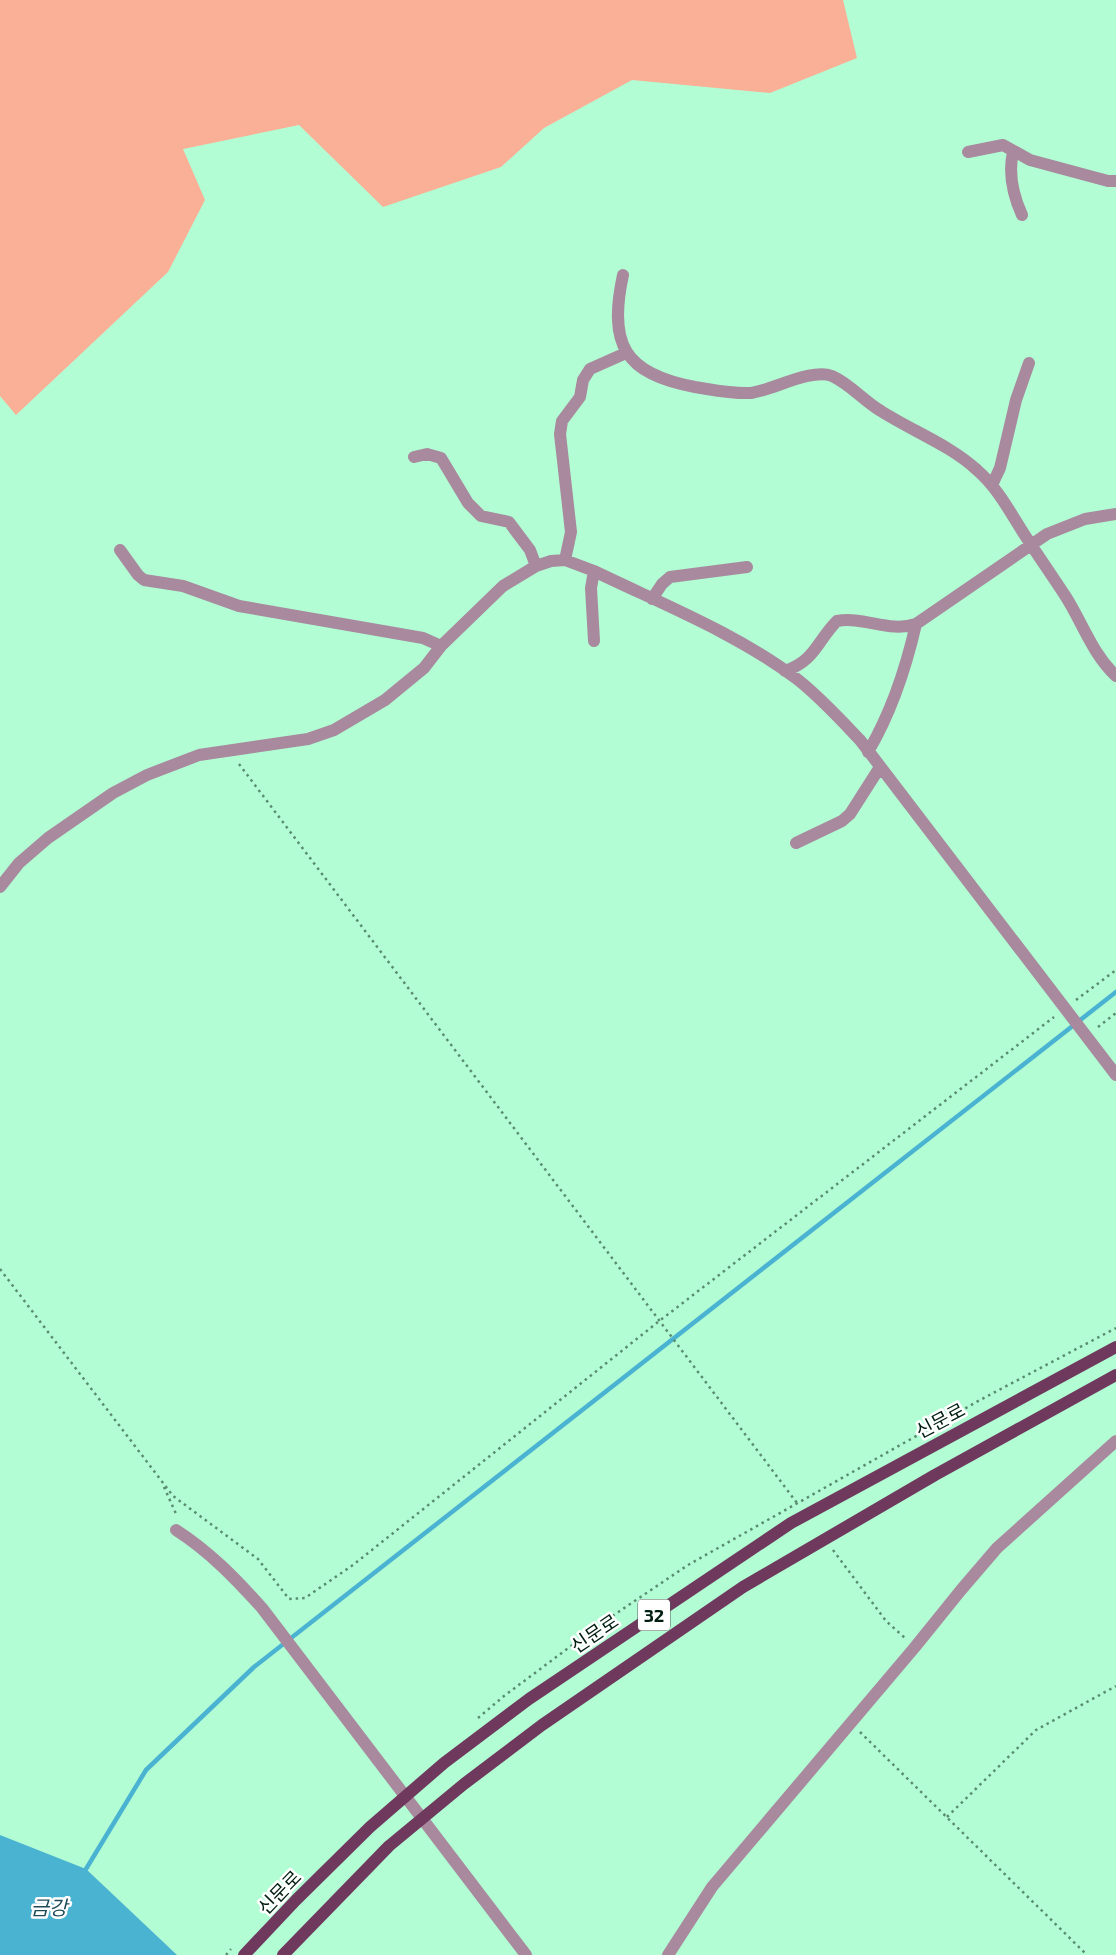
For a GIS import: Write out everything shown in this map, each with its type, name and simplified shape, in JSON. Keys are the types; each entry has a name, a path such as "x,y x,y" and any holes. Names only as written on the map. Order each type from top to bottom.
{"main road":[{"name":"신문로","path":"244,1955 296,1900 370,1827 444,1763 529,1699 791,1523 1116,1347"},
{"name":"32","path":"284,1955 389,1846 464,1784 542,1725 743,1587 926,1480 1116,1375"}],"street":[{"path":"968,152 1003,145 1013,152 1087,176 1108,181 1116,180"},
{"path":"1013,152 1010,162 1012,187 1022,215"},
{"path":"623,275 617,300 619,338 626,353 645,370 663,379 733,393 752,392 801,378 830,375 879,410 961,458 992,485 1067,598 1100,656 1116,676"},
{"path":"565,560 571,532 560,434 562,421 580,397 583,380 590,369 626,353"},
{"path":"992,485 1000,468 1016,400 1028,363"},
{"path":"414,457 427,454 441,458 468,503 481,516 509,522 530,550 536,566"},
{"path":"786,671 798,667 810,658 837,621 850,619 892,628 916,624 1031,545 1068,524 1116,514"},
{"path":"120,550 138,575 144,580 183,586 239,606 423,638 441,646"},
{"path":"0,887 19,863 48,838 113,793 176,763 199,755 308,739 334,730 385,700 424,668 441,646 503,586 536,566 551,561 565,560 594,571 725,635 786,671 832,710 880,767 1116,1074"},
{"path":"652,599 662,584 670,577 747,567"},
{"path":"594,571 591,588 594,641"},
{"path":"868,752 876,739 902,676 916,624"},
{"path":"796,843 842,822 850,814 880,767"},
{"path":"668,1955 712,1887 997,1548 1116,1441"},
{"path":"181,1533 201,1546 229,1571 262,1608 306,1663 526,1955"}],"path":[{"path":"229,751 686,1358"},
{"path":"0,1269 162,1483 184,1505 258,1559 289,1599 305,1598 353,1565 658,1322 1068,1011 1116,970"},
{"path":"1084,1033 1116,1013"},
{"path":"162,1483 181,1533"},
{"path":"947,1817 1036,1730 1116,1686"},
{"path":"850,1723 1087,1955"}],"shaded area":[{"path":"0,0 843,0 857,58 770,93 632,80 544,128 501,167 383,207 299,125 183,149 205,200 168,272 16,415 0,396"}],"water":[{"name":"금강","path":"0,1835 86,1869 177,1955 0,1955"}],"waterway":[{"path":"86,1869 146,1770 254,1667 1116,992"}]}
